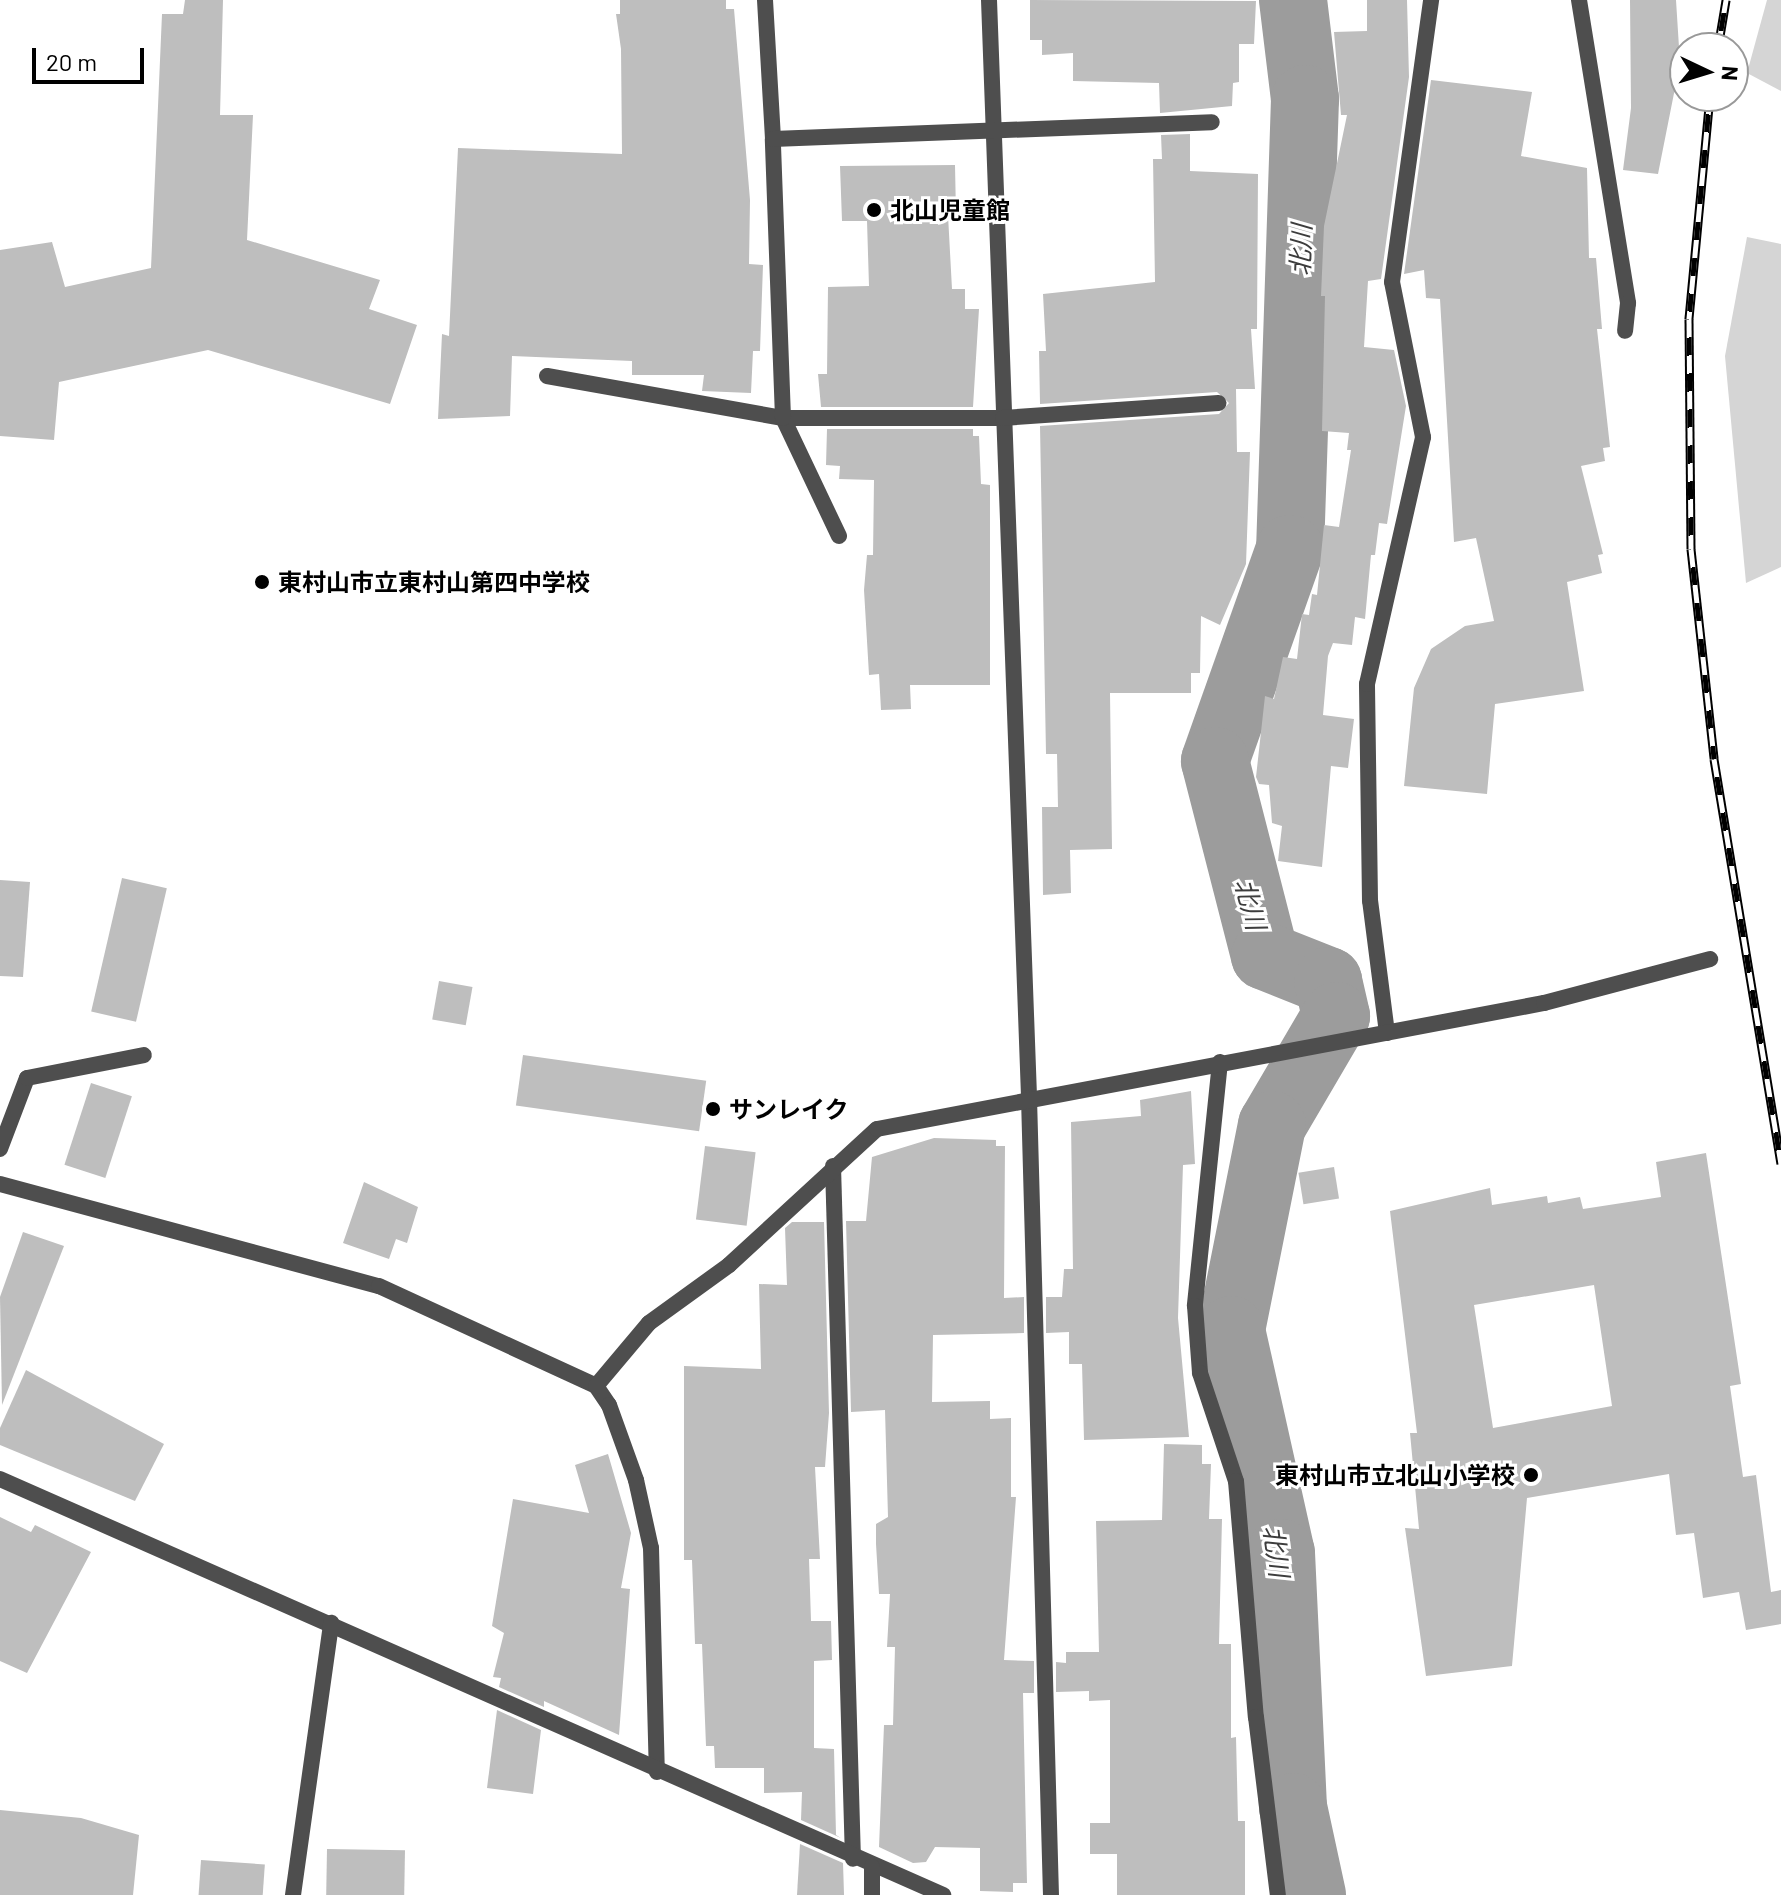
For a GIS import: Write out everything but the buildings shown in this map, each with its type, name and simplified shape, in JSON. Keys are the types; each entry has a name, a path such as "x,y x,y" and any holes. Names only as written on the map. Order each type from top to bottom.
{"street":[{"path":"765,0 783,418 839,536"},
{"path":"989,0 1029,1098 1051,1895"},
{"path":"1387,1033 1370,901 1367,684 1423,437 1392,282 1431,0"},
{"path":"1579,0 1628,303 1625,331"},
{"path":"773,139 995,133 1212,122"},
{"path":"547,376 783,418 1003,418 1218,403"},
{"path":"596,1386 649,1323 729,1265 833,1166 877,1129 1544,1003 1710,959"},
{"path":"0,1149 27,1078 144,1055"},
{"path":"1220,1062 1195,1306 1200,1373 1236,1481 1256,1717 1278,1895"},
{"path":"833,1166 853,1859"},
{"path":"0,1184 379,1286 596,1386 609,1405 636,1480 651,1548 657,1772"},
{"path":"0,1479 331,1623 853,1859 943,1895"},
{"path":"293,1895 331,1623"},
{"path":"872,1867 872,1895"}],"shaded area":[{"path":"1767,0 1781,0 1781,91 1749,74"},
{"path":"1747,237 1781,244 1781,567 1746,583 1725,356"}],"waterway":[{"name":"北川","path":"1293,0 1305,99 1290,549 1215,761 1265,956 1328,981 1336,1016 1272,1125 1231,1330 1281,1553 1293,1807 1312,1895"}],"railway":[{"path":"1721,32 1726,0"},
{"path":"1708,112 1689,319 1691,549 1714,759 1781,1163"}],"place":[{"name":"北山児童館","path":"874,210"},
{"name":"東村山市立東村山第四中学校","path":"262,582"},
{"name":"サンレイク","path":"713,1109"},
{"name":"東村山市立北山小学校","path":"1531,1475"}]}
